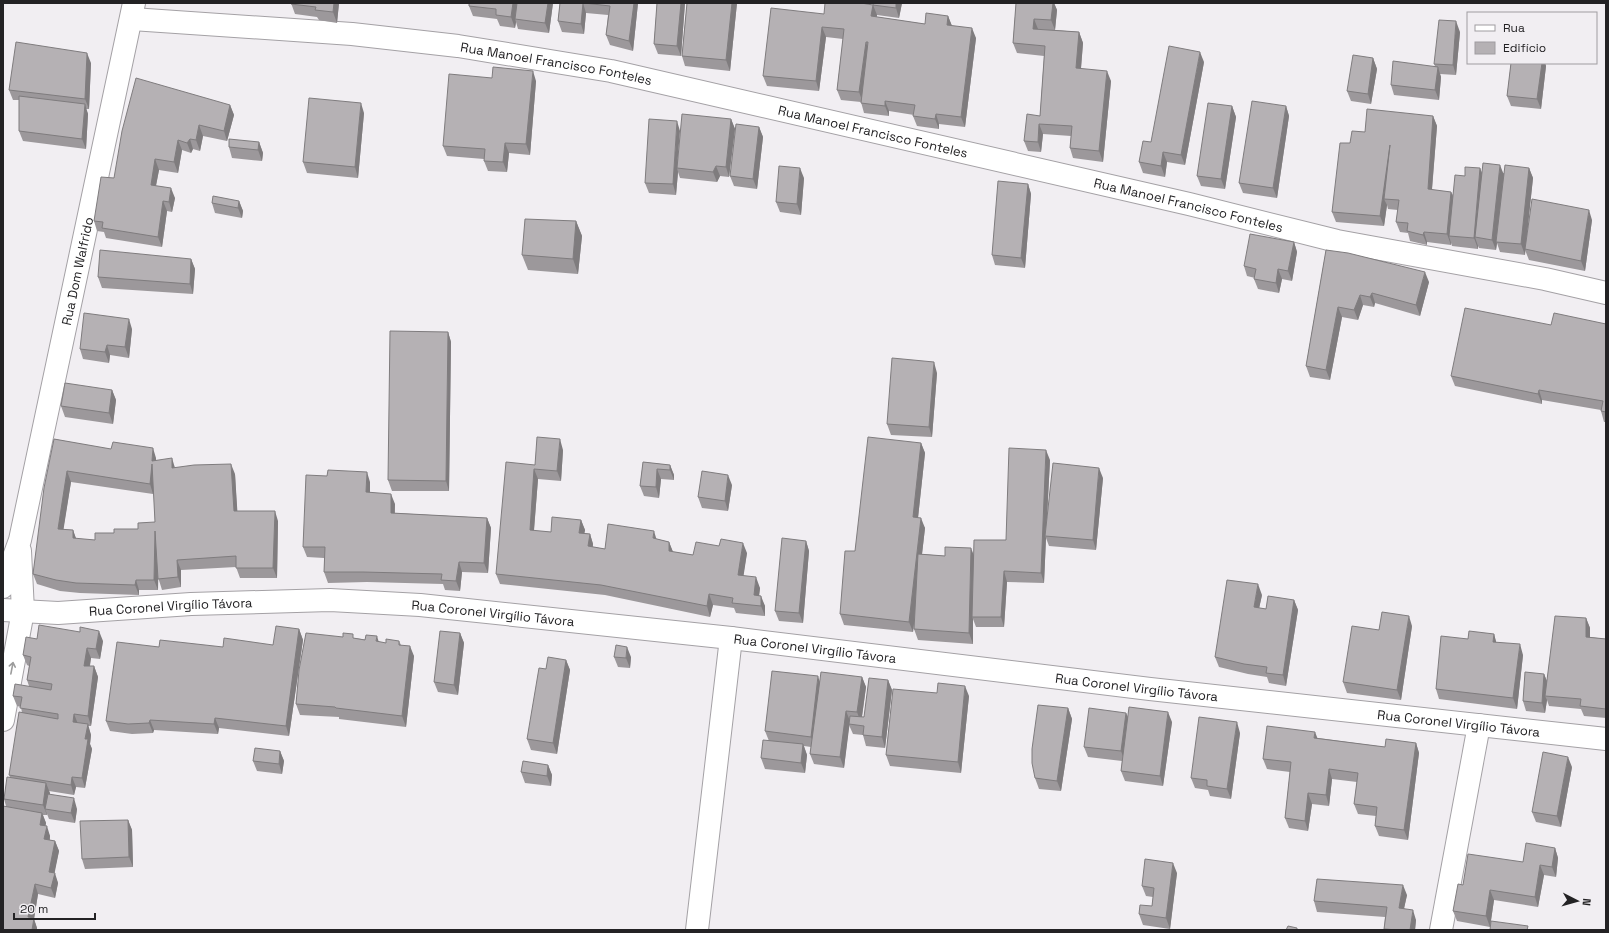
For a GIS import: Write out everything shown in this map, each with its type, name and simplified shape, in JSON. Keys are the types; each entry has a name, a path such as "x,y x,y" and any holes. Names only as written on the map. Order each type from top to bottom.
{"street":[{"name":"Rua Manoel Francisco Fonteles","path":"133,11 458,46 611,71 1189,204 1337,241 1545,279 1606,292"},
{"name":"Rua Dom Walfrido","path":"3,720 20,540 133,11"},
{"name":"Rua Dom Walfrido","path":"3,587 20,540"},
{"name":"Rua Coronel Virgílio Távora","path":"13,611 58,613 191,604 330,600 420,604 731,638 1150,689 1606,739"},
{"path":"697,930 731,638"},
{"path":"1441,930 1479,725"}],"building":[{"path":"291,3 334,3 333,12 315,10 316,7"},
{"path":"469,3 513,3 511,17 496,15 496,9 469,6"},
{"path":"517,3 548,3 545,23 515,19"},
{"path":"560,3 583,3 581,24 558,21"},
{"path":"584,3 634,3 629,41 606,35 610,6"},
{"path":"657,3 681,3 677,46 654,44"},
{"path":"687,3 732,3 726,60 682,56"},
{"path":"825,3 861,3 873,5 871,16 925,24 926,13 948,16 947,25 972,28 961,117 936,114 935,119 913,116 915,105 885,101 885,106 861,103 868,42 866,42 859,92 837,90 844,29 822,27 816,81 763,76 771,8 824,14"},
{"path":"873,3 896,3 896,8 873,5"},
{"path":"1016,3 1053,3 1051,20 1034,19 1033,29 1079,32 1076,68 1107,71 1099,151 1070,148 1072,126 1039,124 1038,142 1024,141 1027,114 1040,116 1045,46 1013,43"},
{"path":"1439,20 1456,21 1453,65 1434,64"},
{"path":"16,42 87,53 85,99 9,90"},
{"path":"1169,46 1200,52 1181,155 1163,152 1161,166 1139,162 1143,141 1151,142"},
{"path":"1353,55 1373,58 1368,94 1347,91"},
{"path":"1393,61 1438,67 1435,90 1391,85"},
{"path":"1511,64 1542,64 1537,99 1507,96"},
{"path":"493,67 533,71 526,144 505,143 503,162 484,161 485,149 443,146 449,74 492,78"},
{"path":"136,78 230,105 224,131 199,125 196,140 190,139 187,143 178,140 174,162 155,159 151,185 171,188 169,202 163,201 158,237 102,228 103,222 94,221 101,177 114,178 122,131"},
{"path":"19,96 85,104 82,139 19,131"},
{"path":"309,98 361,103 355,167 303,162"},
{"path":"1252,101 1286,106 1273,188 1239,183"},
{"path":"1208,103 1232,106 1221,179 1197,176"},
{"path":"1367,109 1433,116 1428,189 1451,192 1447,234 1424,232 1423,235 1407,231 1408,223 1396,222 1399,200 1384,199 1390,145 1380,216 1332,212 1340,143 1350,143 1352,131 1365,132"},
{"path":"682,114 731,119 726,167 716,166 713,172 677,168"},
{"path":"649,119 677,121 673,184 645,183"},
{"path":"736,124 759,127 753,179 730,176"},
{"path":"229,139 259,142 258,150 229,147"},
{"path":"1483,163 1500,165 1492,240 1475,237"},
{"path":"1505,165 1529,168 1521,244 1496,242"},
{"path":"779,166 800,168 797,204 776,202"},
{"path":"1465,167 1480,168 1474,238 1449,236 1455,175 1465,176"},
{"path":"998,181 1028,184 1021,258 992,255"},
{"path":"213,196 239,201 238,208 212,203"},
{"path":"1532,199 1589,210 1581,261 1525,249"},
{"path":"525,219 576,221 573,259 522,255"},
{"path":"1250,234 1294,242 1288,271 1278,269 1276,283 1254,279 1256,269 1244,266"},
{"path":"100,250 191,259 190,284 98,277"},
{"path":"1326,250 1348,253 1425,272 1416,305 1372,293 1370,297 1360,295 1354,310 1338,307 1326,370 1306,366"},
{"path":"1465,308 1551,325 1554,313 1606,324 1606,412 1601,411 1603,401 1539,390 1538,394 1451,376"},
{"path":"84,313 129,319 125,347 107,345 105,352 80,349"},
{"path":"390,331 448,332 446,481 388,480"},
{"path":"892,358 934,362 929,427 887,424"},
{"path":"65,383 112,390 109,413 61,406"},
{"path":"537,437 560,439 557,471 534,469 530,530 551,532 552,517 581,520 579,533 590,534 588,546 605,549 608,524 654,531 653,538 669,542 669,551 693,555 696,542 719,546 721,539 743,543 738,575 756,577 754,595 761,596 761,606 732,603 733,598 709,594 707,606 601,585 496,574 506,462 535,465"},
{"path":"868,437 921,443 913,517 921,518 909,622 840,614 845,551 855,551"},
{"path":"54,439 111,449 113,442 153,448 152,461 172,458 172,468 194,465 231,464 234,511 275,511 273,568 236,568 236,556 177,560 178,577 158,579 155,531 154,580 136,580 135,585 76,583 33,574 44,488","holes":["152,464 155,522 138,523 138,529 114,529 114,533 95,533 95,540 73,538 73,530 58,529 67,471 150,484"]},
{"path":"1009,448 1046,450 1041,573 1004,571 1001,617 972,617 974,540 1006,540"},
{"path":"643,462 670,465 670,470 657,469 656,487 640,486"},
{"path":"1053,463 1099,468 1093,540 1045,536"},
{"path":"328,470 367,472 366,492 391,494 391,513 487,518 484,563 459,562 456,581 441,580 442,574 324,572 325,547 303,547 306,475 327,476"},
{"path":"702,471 728,475 725,501 698,497"},
{"path":"782,538 806,541 799,613 775,611"},
{"path":"945,547 971,548 969,633 914,629 918,554 945,556"},
{"path":"1227,580 1258,584 1254,607 1266,609 1268,596 1294,600 1283,675 1266,673 1267,667 1244,664 1215,657"},
{"path":"1382,612 1409,616 1397,690 1343,682 1352,626 1379,630"},
{"path":"1555,616 1586,618 1586,637 1606,639 1606,709 1580,706 1581,699 1545,696"},
{"path":"39,625 80,632 80,627 99,631 96,649 87,648 84,666 94,666 88,716 74,714 73,722 88,724 85,739 88,739 82,778 72,777 71,785 9,775 19,712 58,719 58,714 20,708 22,697 13,696 15,684 51,690 52,684 27,680 31,657 23,655 26,637 37,639"},
{"path":"276,626 299,629 286,726 215,718 214,724 150,720 149,723 128,724 106,721 117,642 159,647 160,640 223,647 224,638 273,645"},
{"path":"440,631 460,633 454,685 434,682"},
{"path":"1469,631 1494,634 1493,642 1520,644 1513,698 1436,689 1441,636 1468,639"},
{"path":"306,633 343,637 343,633 353,634 353,638 365,640 366,635 377,636 376,641 386,643 386,639 399,641 399,645 410,646 402,716 335,707 296,704 299,670"},
{"path":"616,645 627,647 626,658 614,657"},
{"path":"548,657 566,660 553,743 527,739 539,668 546,669"},
{"path":"772,671 818,676 811,737 765,731"},
{"path":"821,672 862,677 857,712 846,711 840,757 810,754"},
{"path":"1525,672 1544,674 1542,703 1523,701"},
{"path":"869,678 888,680 882,737 863,735 864,726 849,724 850,716 864,717"},
{"path":"938,683 965,686 958,762 886,755 893,689 937,693"},
{"path":"1038,705 1068,708 1057,781 1035,778 1032,763 1032,749"},
{"path":"1129,707 1168,712 1160,776 1121,771"},
{"path":"1089,708 1126,713 1121,751 1084,747"},
{"path":"1199,717 1237,722 1227,789 1207,786 1207,780 1191,778"},
{"path":"1267,726 1315,732 1314,738 1385,747 1386,739 1416,743 1404,830 1375,826 1377,807 1354,804 1358,773 1329,769 1326,795 1308,793 1305,821 1285,818 1291,762 1263,759"},
{"path":"763,740 803,744 801,763 761,758"},
{"path":"255,748 280,751 279,764 253,761"},
{"path":"1543,752 1568,757 1557,816 1532,812"},
{"path":"523,761 548,765 547,776 521,772"},
{"path":"7,777 46,783 43,805 4,799"},
{"path":"48,794 74,798 71,813 45,809"},
{"path":"3,806 42,813 40,825 47,826 44,839 55,841 49,872 55,873 51,888 35,884 28,917 34,918 32,930 3,930"},
{"path":"128,820 129,857 82,859 80,821"},
{"path":"1526,843 1555,848 1552,867 1540,865 1535,897 1490,890 1486,916 1453,911 1458,884 1463,885 1468,854 1523,862"},
{"path":"1145,859 1173,863 1166,918 1139,914 1140,905 1152,906 1154,888 1142,886"},
{"path":"1317,879 1403,885 1399,908 1413,910 1410,930 1384,929 1387,907 1314,901"},
{"path":"1491,921 1528,926 1527,930 1490,930"},
{"path":"1288,926 1297,928 1297,930 1286,930"}]}
